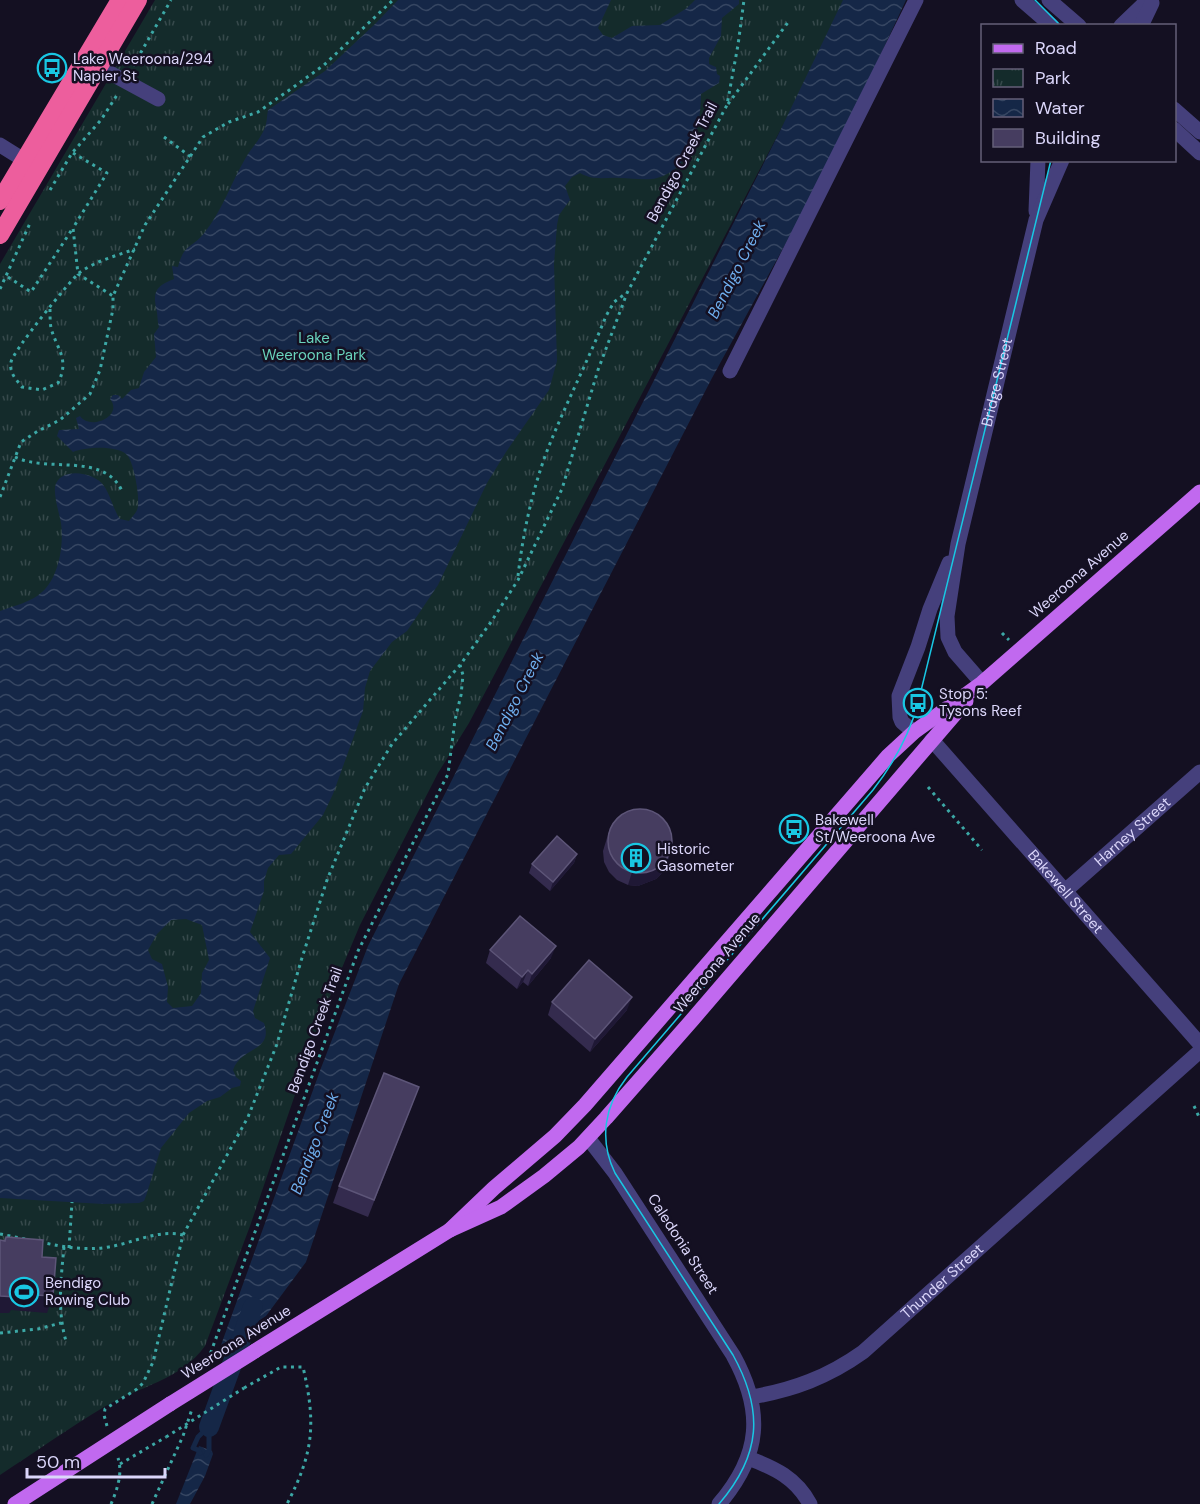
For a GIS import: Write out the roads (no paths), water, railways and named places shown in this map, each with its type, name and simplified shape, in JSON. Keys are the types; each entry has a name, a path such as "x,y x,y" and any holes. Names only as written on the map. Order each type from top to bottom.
{"highway":[{"path":"0,235 32,164 120,0"},
{"path":"0,201 32,164 99,67 138,0"}],"main road":[{"name":"Weeroona Avenue","path":"450,1230 571,1120 872,774 914,732 982,683 1200,492"},
{"name":"Weeroona Avenue","path":"15,1504 170,1404 450,1230 508,1202 547,1174 588,1138 982,683"},
{"path":"914,732 932,740"},
{"name":"Caledonia Street","path":"571,1120 588,1138"},
{"name":"Weeroona Avenue","path":"24,1504 43,1487"}],"street":[{"path":"730,371 916,0"},
{"path":"1022,0 1050,24"},
{"path":"1049,0 1076,24"},
{"path":"1123,24 1148,0"},
{"path":"1142,24 1154,0"},
{"path":"99,67 158,99"},
{"path":"1176,111 1200,132"},
{"path":"1176,131 1200,153"},
{"path":"0,145 32,164"},
{"name":"Bridge Street","path":"1036,220 1038,162"},
{"name":"Bridge Street","path":"982,683 955,652 948,637 947,616 958,544 1036,220 1061,162"},
{"name":"Bridge Street","path":"914,732 902,722 899,696 930,609 958,544"},
{"name":"Bakewell Street","path":"932,740 1200,1044"},
{"name":"Harney Street","path":"1065,891 1200,772"},
{"name":"Thunder Street","path":"751,1396 792,1388 809,1382 840,1368 863,1352 1200,1051"},
{"name":"Caledonia Street","path":"588,1138 620,1181 733,1355 751,1396"},
{"path":"718,1504 742,1474 748,1458 753,1429 751,1396"},
{"path":"748,1458 784,1474 800,1488 810,1504"}],"water":[{"path":"398,0 611,0 598,28 603,35 612,38 632,26 660,25 687,8 695,0 739,0 739,4 722,18 721,36 709,58 709,64 716,67 717,74 720,76 719,83 701,94 696,132 692,145 679,166 669,173 648,179 595,178 580,173 572,177 565,186 570,200 559,215 557,225 554,264 557,361 549,390 487,483 438,585 407,631 392,642 370,671 365,688 363,711 323,815 291,854 279,855 268,868 264,891 250,932 270,958 253,1011 255,1018 264,1023 266,1032 261,1044 237,1062 233,1070 241,1081 240,1086 207,1101 189,1113 161,1148 144,1201 103,1204 0,1198 0,611 38,595 53,578 62,541 55,487 63,476 78,473 93,477 104,486 120,519 129,521 136,513 137,490 132,465 127,455 116,450 101,448 73,452 57,436 59,430 79,429 76,418 80,416 91,422 104,419 113,411 110,399 113,395 118,395 122,399 131,390 139,388 144,372 156,357 154,334 159,327 155,302 157,290 174,279 172,266 178,267 186,250 211,224 245,159 262,133 268,110 325,71","holes":["186,919 202,925 209,960 202,973 201,993 192,1006 173,1008 167,1002 168,987 162,964 152,959 148,950 157,934 171,920"]},
{"path":"843,0 906,0 832,159 712,378 399,984 306,1262 266,1316 221,1345 321,1068 368,946 780,131"},
{"path":"199,1446 212,1451 213,1454 205,1476 190,1504 176,1504"}],"waterway":[{"name":"Bendigo Creek","path":"209,1427 253,1307"},
{"name":"Bendigo Creek","path":"200,1453 193,1448 198,1437 208,1427"},
{"name":"Bendigo Creek","path":"206,1455 209,1450 209,1427"}],"tram line":[{"path":"1035,0 1059,24"},
{"path":"719,1504 733,1486 750,1450 753,1432 750,1395 733,1355 615,1173 607,1148 606,1124 609,1111 619,1088 627,1077 873,790 888,770 905,738 918,703 1051,162"}],"place":[{"name":"Lake Weeroona/294 Napier St","path":"52,68"},
{"name":"Stop 5: Tysons Reef","path":"918,703"},
{"name":"Bakewell St/Weeroona Ave","path":"794,829"},
{"name":"Historic Gasometer","path":"636,858"},
{"name":"Bendigo Rowing Club","path":"24,1292"}],"park label":[{"name":"Lake Weeroona Park","path":"314,346"}]}
